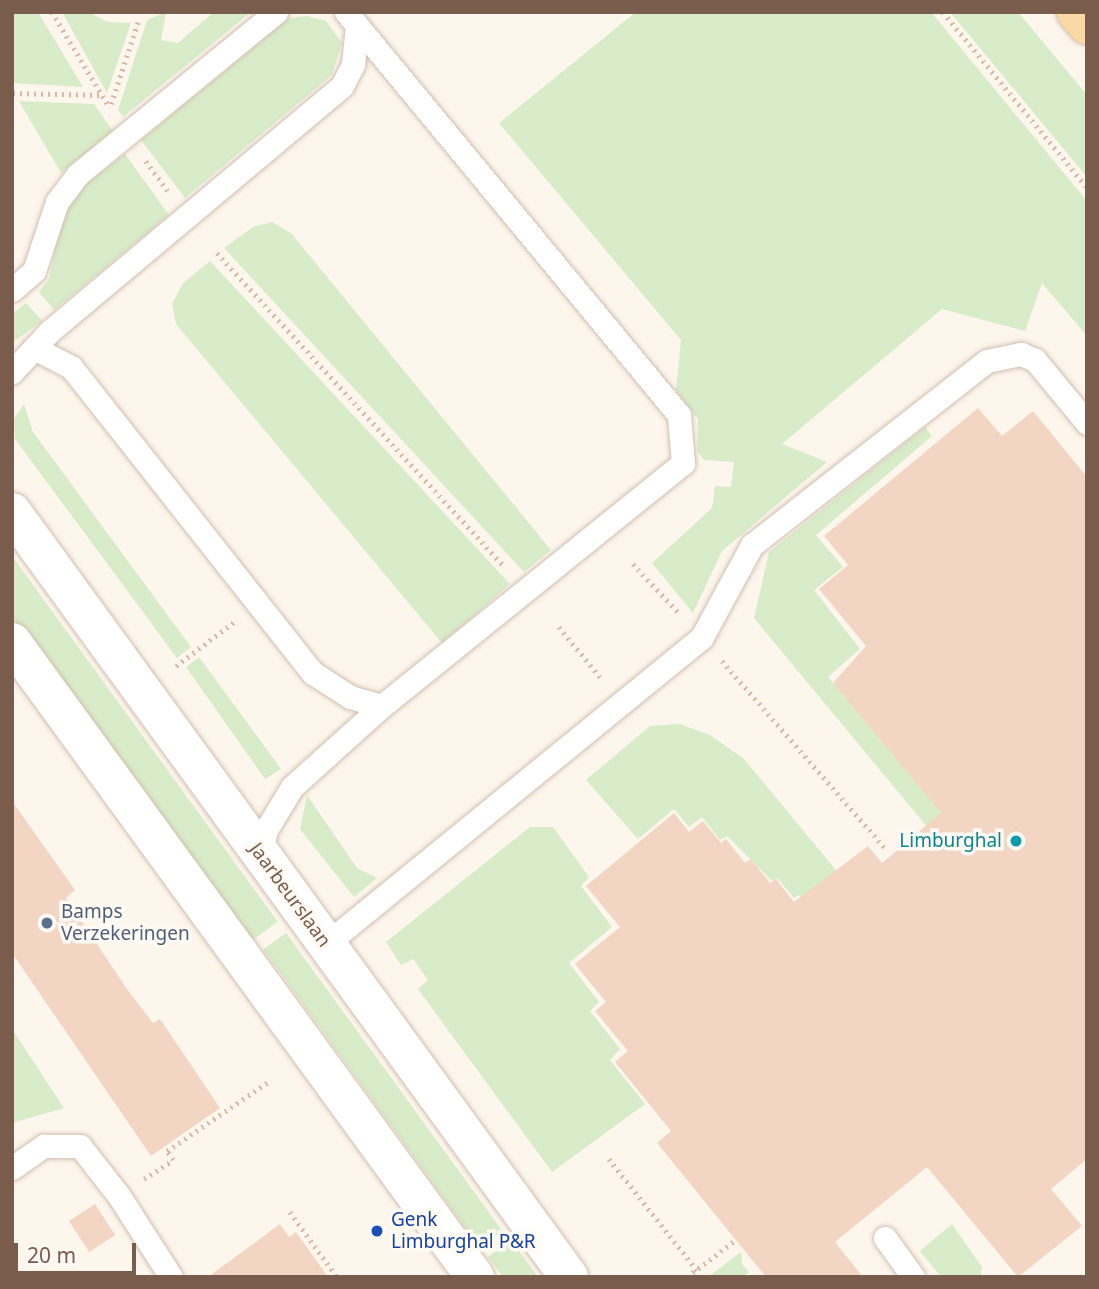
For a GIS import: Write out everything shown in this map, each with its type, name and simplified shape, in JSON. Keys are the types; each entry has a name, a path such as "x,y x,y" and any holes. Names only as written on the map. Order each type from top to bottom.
{"main road":[{"path":"1076,12 1087,25"},
{"name":"Jaarbeurslaan","path":"12,512 569,1277"},
{"path":"12,642 475,1277"}],"lane":[{"path":"12,290 34,271 57,202 78,174 276,12"},
{"path":"260,853 266,830 287,792 382,706 683,463 679,415 352,19"},
{"path":"12,372 34,348 342,86 353,64 352,19"},
{"path":"34,348 71,367 313,673 350,697 382,706"},
{"path":"327,944 702,637 752,545 987,361 1021,354 1035,359 1087,423"},
{"path":"12,1168 44,1146 80,1146 119,1196 171,1277"},
{"path":"885,1238 913,1277"}],"path":[{"path":"52,12 114,116"},
{"path":"943,12 1087,187"},
{"path":"110,108 138,22"},
{"path":"13,93 101,95"},
{"path":"141,155 177,203"},
{"path":"217,253 515,578"},
{"path":"633,564 702,637 885,848"},
{"path":"559,627 623,704"},
{"path":"176,666 221,632"},
{"path":"119,1196 173,1160 167,1152 271,1080"},
{"path":"609,1159 697,1270"},
{"path":"290,1212 337,1277"},
{"path":"687,1277 733,1242"}],"green space":[{"path":"12,12 38,12 83,87 12,83"},
{"path":"62,12 88,12 108,22 131,23 107,93"},
{"path":"166,12 161,40 178,43 214,12 251,12 123,117 118,110 147,20"},
{"path":"636,12 931,12 1087,201 1087,336 1042,283 1025,331 942,309 782,444 827,462 722,551 693,613 652,563 712,508 715,486 731,487 734,462 704,460 697,451 698,419 676,390 681,340 499,123"},
{"path":"950,12 1018,12 1087,95 1087,177"},
{"path":"307,16 326,21 342,43 332,75 185,198 141,140 289,18"},
{"path":"19,101 94,104 113,131 61,173"},
{"path":"125,154 169,215 54,310 39,292 49,279 63,210 80,189"},
{"path":"272,222 291,233 551,550 524,572 224,248 253,227"},
{"path":"210,261 510,584 442,643 176,324 172,304 183,283"},
{"path":"26,303 42,321 12,343 12,314"},
{"path":"24,404 33,432 191,647 177,658 15,439 14,419"},
{"path":"925,427 932,436 816,535 843,567 814,590 860,649 828,677 954,828 938,840 754,618 769,552"},
{"path":"12,556 278,922 235,953 12,646"},
{"path":"199,657 281,769 265,779 186,667"},
{"path":"680,724 710,735 744,759 864,904 818,919 799,895 794,898 777,878 772,881 727,836 720,840 702,817 689,827 674,809 638,839 586,780 650,726"},
{"path":"307,795 357,868 377,878 354,897 300,829"},
{"path":"530,827 553,827 589,877 581,886 612,927 569,963 599,1002 590,1011 620,1049 610,1060 645,1104 552,1172 418,989 428,980 413,959 401,965 386,942"},
{"path":"286,933 502,1231 480,1247 263,949"},
{"path":"12,1029 64,1108 12,1123"},
{"path":"952,1224 982,1267 981,1277 941,1277 920,1251"},
{"path":"511,1240 538,1277 503,1277 488,1257"},
{"path":"741,1252 742,1264 749,1272 744,1277 708,1277"}],"building":[{"name":"Limburghal","path":"978,408 1002,436 1033,411 1087,477 1087,1159 1051,1189 1082,1226 1018,1277 927,1167 835,1242 863,1277 766,1277 657,1143 671,1131 615,1062 628,1051 595,1011 606,1002 575,964 620,927 586,886 674,813 689,832 703,821 721,843 726,839 745,863 751,859 770,883 776,879 794,902 868,846 882,863 941,813 833,683 866,646 819,589 848,565 824,536"},
{"path":"12,801 75,890 66,898 127,989 153,1023 160,1019 220,1108 151,1156 12,953"},
{"path":"95,1204 115,1235 89,1252 69,1221"},
{"path":"280,1224 289,1237 296,1232 328,1277 208,1277"}],"place":[{"name":"Limburghal","path":"1016,841"},
{"name":"Bamps Verzekeringen","path":"47,923"},
{"name":"Genk Limburghal P&R","path":"377,1231"}]}
